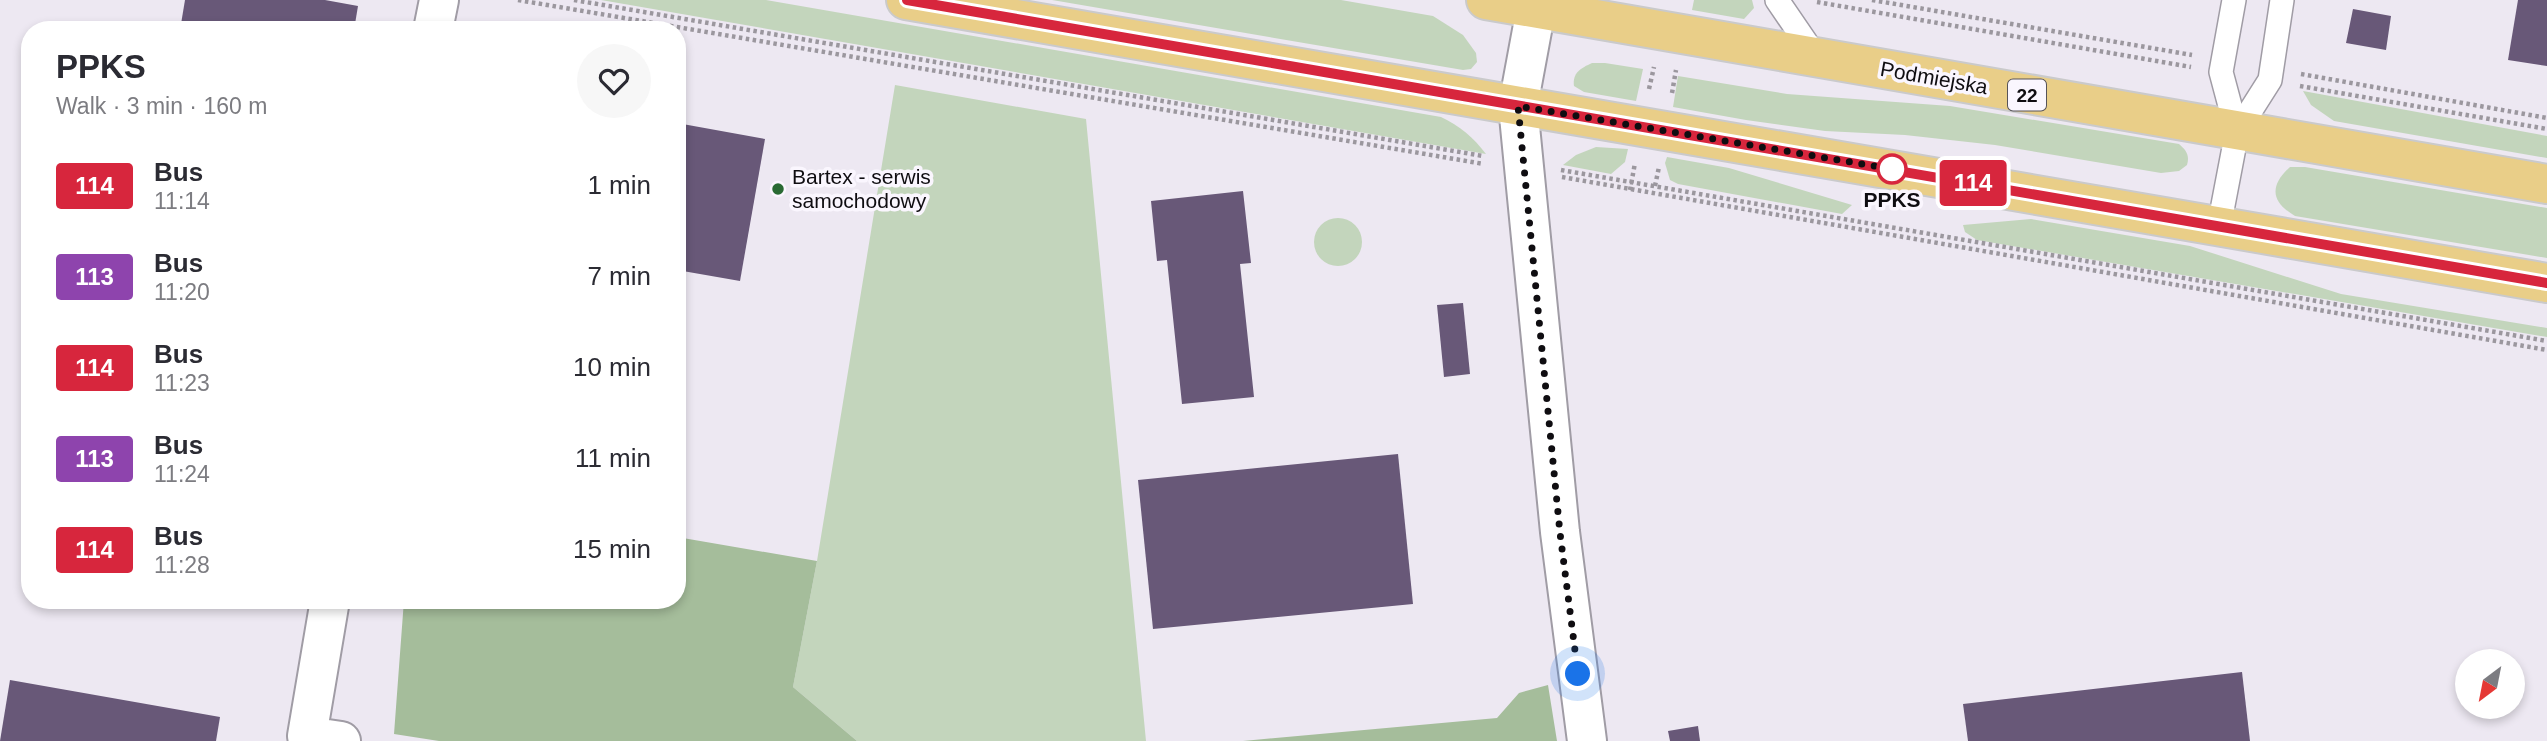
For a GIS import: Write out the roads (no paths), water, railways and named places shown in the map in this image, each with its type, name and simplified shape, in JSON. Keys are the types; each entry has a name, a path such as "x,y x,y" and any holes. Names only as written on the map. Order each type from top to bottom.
{"main road":[{"path":"906,0 2547,283"},
{"name":"Podmiejska","path":"1486,0 2547,184"}],"street":[{"path":"435,21 439,0"},
{"path":"1536,9 1518,106 1560,533 1587,741"},
{"path":"328,609 307,736 341,741"}],"lane":[{"path":"1777,0 1816,57"},
{"path":"2234,0 2221,72 2237,132"},
{"path":"2219,226 2237,132 2270,80 2282,0"}],"place":[{"name":"PPKS","path":"1892,169"},
{"name":"Bartex - serwis samochodowy","path":"778,189"}]}
